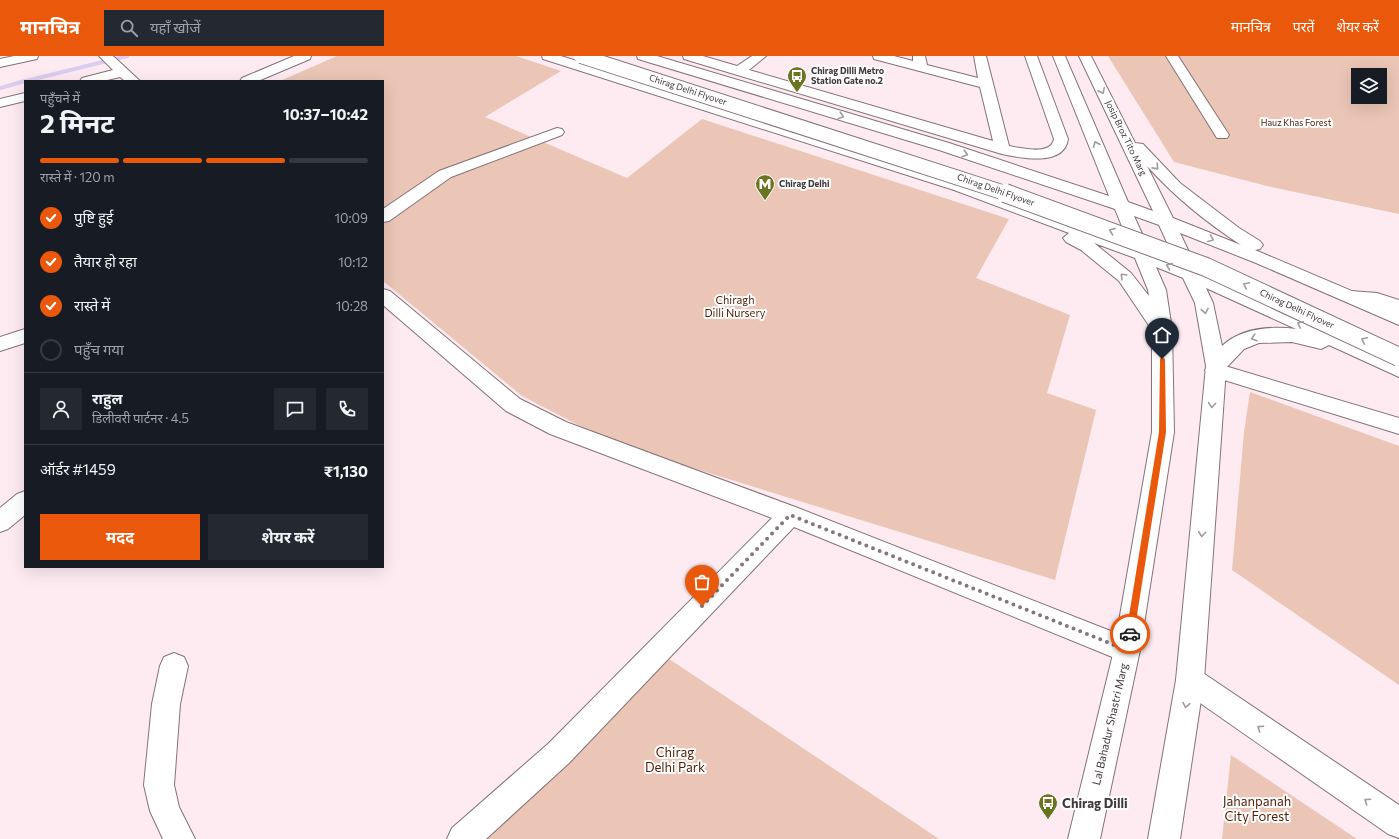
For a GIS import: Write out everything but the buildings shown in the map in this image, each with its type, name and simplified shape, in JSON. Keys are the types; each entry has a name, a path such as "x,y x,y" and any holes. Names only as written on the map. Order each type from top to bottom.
{"main road":[{"path":"0,62 20,56"},
{"path":"0,62 32,56"},
{"path":"105,56 132,80"},
{"path":"250,80 305,56"},
{"path":"548,56 960,187 1143,255 1230,291 1399,370"},
{"name":"Chirag Delhi Flyover","path":"580,56 963,178 1088,222 1206,267 1399,357"},
{"name":"Chirag Delhi Flyover","path":"615,56 970,168 1095,211 1214,257 1399,341"},
{"path":"643,56 798,103 1123,206 1166,221 1308,278 1399,319"},
{"path":"689,56 1002,149 1015,152 1052,152 1062,143 1031,56"},
{"path":"739,71 760,56"},
{"path":"879,56 920,62 986,84"},
{"path":"980,56 1002,149"},
{"path":"1059,56 1123,206"},
{"name":"Josip Broz Tito Marg","path":"1085,56 1191,275"},
{"path":"1172,56 1222,135"},
{"path":"90,80 119,70"},
{"path":"0,103 24,97"},
{"path":"770,127 798,103"},
{"path":"1121,128 1174,186 1233,232 1308,278"},
{"path":"384,216 445,174 557,132"},
{"path":"1041,179 1068,184 1085,182 1093,179 1104,162"},
{"name":"Lal Bahadur Shastri Marg","path":"1084,839 1127,650 1162,432 1162,330 1157,290 1123,206"},
{"path":"1022,210 1087,246 1125,277 1162,330"},
{"path":"1164,839 1190,680 1215,368 1204,303 1191,275"},
{"path":"384,296 513,405 558,428 790,515 1127,650"},
{"path":"1351,297 1377,299 1399,306"},
{"path":"1215,368 1240,342 1259,336 1284,335 1318,341 1399,370"},
{"path":"0,344 24,336"},
{"path":"1215,368 1399,426"},
{"path":"0,522 24,501"},
{"path":"463,839 559,753 790,515"},
{"path":"174,666 166,704 159,785 165,811 179,839"},
{"path":"1190,680 1399,823"}],"green space":[{"name":"Chiragh Dilli Nursery","path":"337,56 516,56 561,71 485,117 627,178 702,119 1009,219 976,278 1070,315 1047,393 1096,410 1055,580 615,444 522,396 384,282 384,80 282,80"},
{"name":"Hauz Khas Forest","path":"1108,56 1399,56 1399,214 1267,186 1174,162"},
{"path":"1250,392 1399,446 1399,685 1232,570 1244,432"},
{"name":"Chirag Delhi Park","path":"666,657 939,839 479,839"},
{"name":"Jahanpanah City Forest","path":"1231,755 1357,839 1222,839"}],"waterway":[{"path":"30,80 127,56"},
{"path":"0,88 24,81"}],"way so far":[{"path":"702,606 790,515 1127,650 1130,634"}],"place":[{"name":"Chirag Dilli Metro Station Gate no.2","path":"797,93"},
{"name":"Chirag Delhi","path":"765,201"},
{"name":"Chirag Dilli","path":"1048,820"}],"route":[{"path":"1130,634 1162,432 1162,359"}]}
